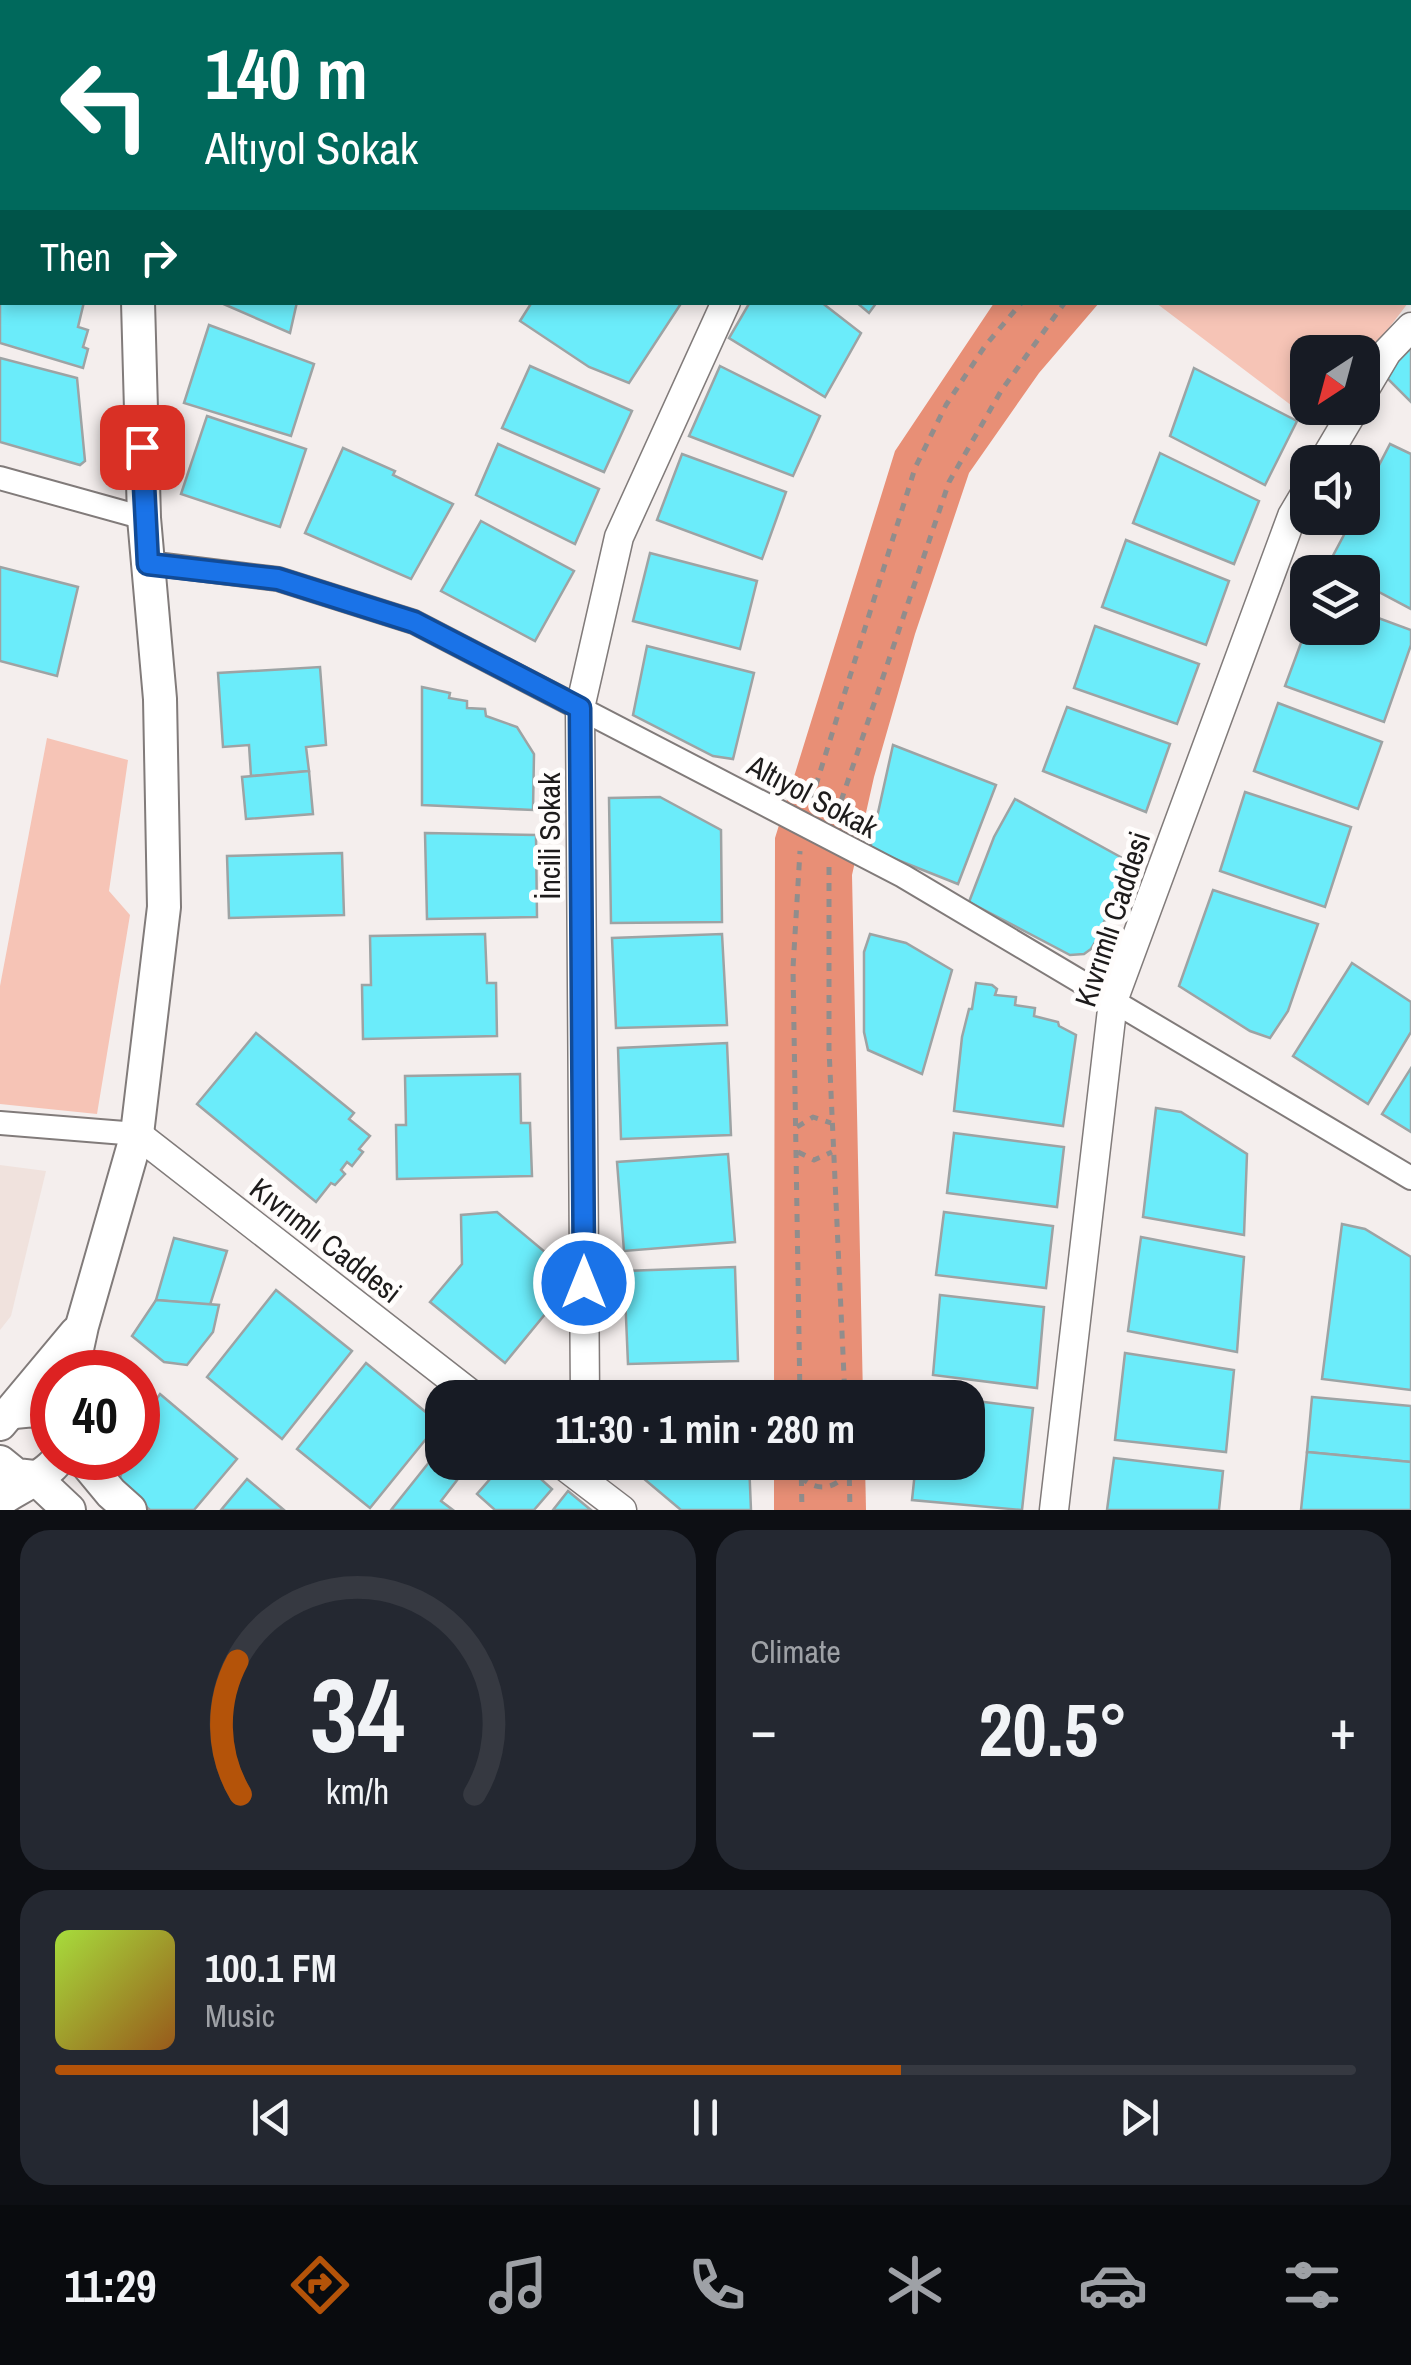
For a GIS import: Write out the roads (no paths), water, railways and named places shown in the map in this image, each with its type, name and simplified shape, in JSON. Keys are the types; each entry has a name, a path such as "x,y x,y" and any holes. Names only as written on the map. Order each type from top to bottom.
{"main road":[{"path":"77,1350 137,1134 164,907 160,699 144,518 138,305"},
{"path":"7,1418 82,1326"},
{"path":"0,1462 16,1475 30,1472"},
{"path":"0,1500 30,1479"},
{"path":"53,1480 69,1510"},
{"path":"100,1480 130,1510"}],"street":[{"name":"İncili Sokak","path":"585,1380 580,708 619,537 725,305"},
{"path":"1380,364 1411,328"},
{"path":"0,478 144,518"},
{"name":"Kıvrımlı Caddesi","path":"1054,1510 1113,1002 1290,521"},
{"name":"Altıyol Sokak","path":"148,564 278,579 414,622 903,876 1411,1178"},
{"path":"0,1122 137,1134"},
{"name":"Kıvrımlı Caddesi","path":"137,1134 453,1380"},
{"path":"593,1480 622,1510"}]}
